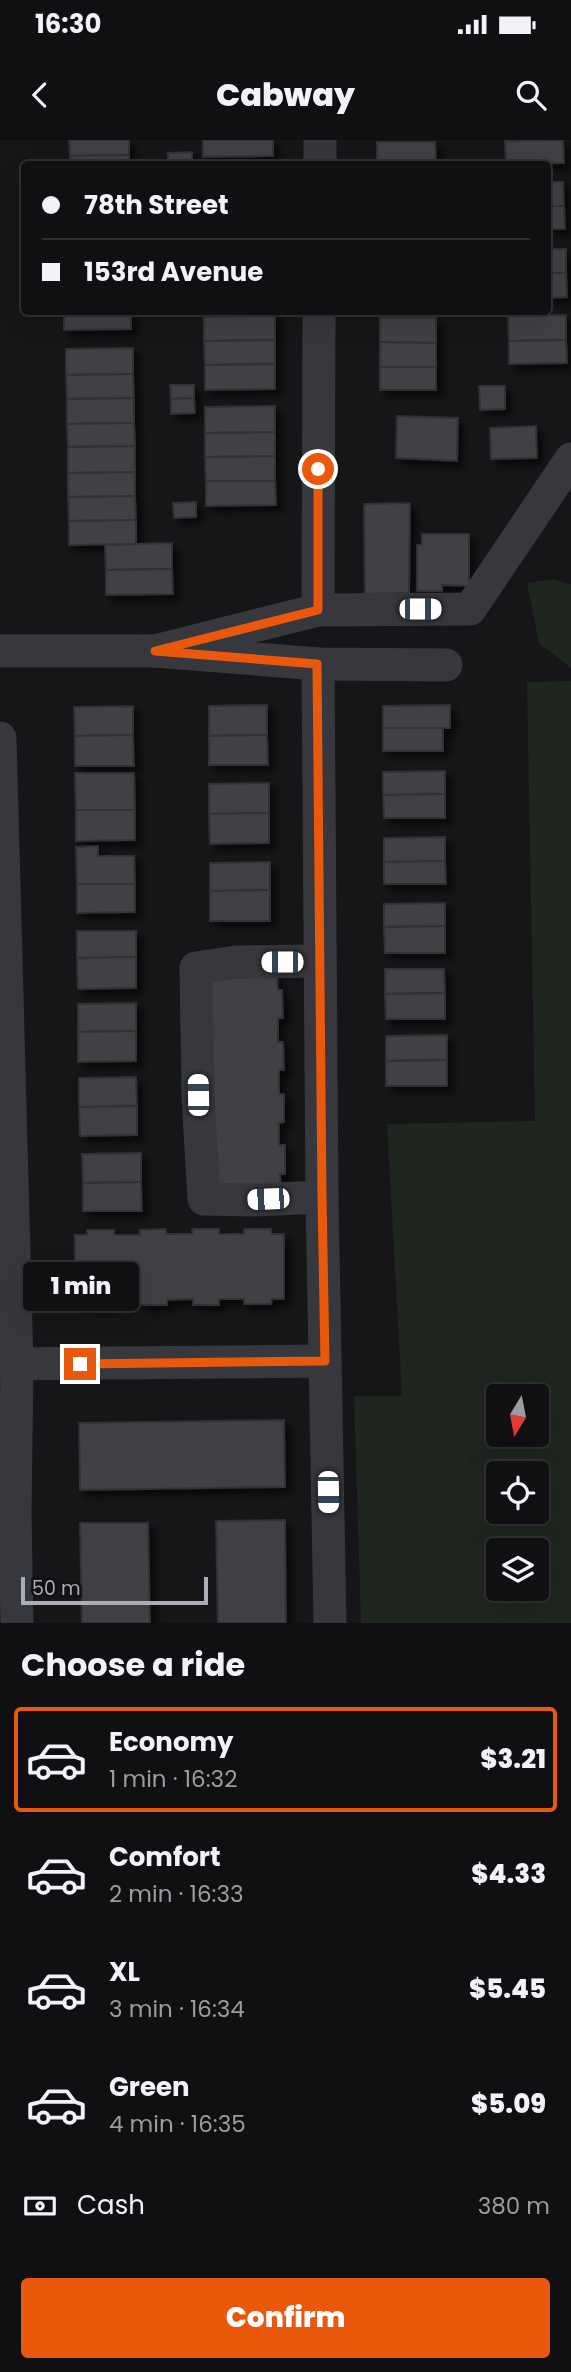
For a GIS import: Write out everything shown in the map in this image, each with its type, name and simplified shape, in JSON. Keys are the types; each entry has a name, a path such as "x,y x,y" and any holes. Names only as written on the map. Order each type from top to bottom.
{"street":[{"path":"320,140 320,161"},
{"path":"318,610 319,315"},
{"path":"155,651 318,610 470,609 571,459"},
{"path":"0,651 155,651 317,664 446,665"},
{"path":"317,664 322,1197 330,1623"},
{"path":"0,738 9,1365 17,1623"},
{"path":"320,961 236,962 196,968 198,1095 204,1199 322,1197"},
{"path":"9,1365 325,1361"}],"shaded area":[{"path":"552,579 571,584 571,668 539,643 527,583"},
{"path":"571,681 571,1623 361,1623 354,1396 402,1396 387,1124 535,1121 527,682"}],"building":[{"path":"69,140 129,140 129,155 70,156"},
{"path":"203,140 273,140 273,156 203,157"},
{"path":"563,140 564,163 506,161 505,141"},
{"path":"377,142 435,142 436,161 377,161"},
{"path":"192,152 192,161 168,161 168,153"},
{"path":"129,155 129,161 70,161 70,156"},
{"path":"551,182 563,182 564,206 551,206"},
{"path":"551,206 564,206 565,229 551,229"},
{"path":"551,249 566,249 566,273 551,273"},
{"path":"551,273 566,273 567,297 551,298"},
{"path":"64,315 131,315 131,329 64,330"},
{"path":"204,315 275,315 275,316"},
{"path":"566,315 566,340 509,341 508,316"},
{"path":"275,316 275,340 204,341 204,317"},
{"path":"380,318 436,318 436,343 380,342"},
{"path":"275,340 275,364 205,365 204,341"},
{"path":"566,340 567,363 509,364 509,341"},
{"path":"380,342 436,343 436,367 380,367"},
{"path":"133,348 133,374 66,375 66,349"},
{"path":"275,364 275,389 205,390 205,365"},
{"path":"380,367 436,367 436,390 380,390"},
{"path":"133,374 134,398 67,399 66,375"},
{"path":"170,385 194,385 194,398 171,399"},
{"path":"479,386 505,386 505,409 480,410"},
{"path":"134,398 134,423 67,424 67,399"},
{"path":"194,398 195,413 171,414 171,399"},
{"path":"275,406 275,432 205,433 205,407"},
{"path":"397,416 458,418 457,461 396,458"},
{"path":"134,423 135,446 68,447 67,424"},
{"path":"536,426 537,458 491,459 490,428"},
{"path":"275,432 275,456 205,457 205,433"},
{"path":"135,446 135,472 68,473 68,447"},
{"path":"275,456 275,481 206,481 205,457"},
{"path":"135,472 135,496 68,497 68,473"},
{"path":"206,481 275,481 276,505 206,506"},
{"path":"135,496 136,520 69,521 68,497"},
{"path":"196,502 196,517 174,518 173,503"},
{"path":"410,503 409,593 365,594 364,504"},
{"path":"136,520 136,544 69,545 69,521"},
{"path":"422,534 469,534 469,586 442,585 442,591 417,591 417,545 422,545"},
{"path":"172,543 172,569 106,570 105,545"},
{"path":"172,569 173,594 106,595 106,570"},
{"path":"267,705 267,735 209,736 209,706"},
{"path":"450,705 450,728 383,728 383,706"},
{"path":"133,706 133,735 75,736 74,707"},
{"path":"383,728 443,728 443,751 383,751"},
{"path":"133,735 134,766 75,766 75,736"},
{"path":"267,735 268,765 209,765 209,736"},
{"path":"445,771 445,794 383,795 383,772"},
{"path":"75,773 134,773 135,810 76,810"},
{"path":"269,783 269,813 209,814 209,784"},
{"path":"445,794 445,818 384,818 383,795"},
{"path":"76,810 135,810 135,840 76,841"},
{"path":"269,813 269,843 210,844 209,814"},
{"path":"445,837 445,861 384,862 384,838"},
{"path":"98,846 98,856 134,856 135,884 77,884 76,847"},
{"path":"445,861 446,884 384,884 384,862"},
{"path":"270,862 270,890 210,891 210,863"},
{"path":"77,884 135,884 135,912 77,913"},
{"path":"270,890 270,921 210,921 210,891"},
{"path":"445,903 445,926 384,927 384,904"},
{"path":"445,926 445,953 385,953 384,927"},
{"path":"77,931 136,931 136,957 77,958"},
{"path":"136,957 136,988 78,989 77,958"},
{"path":"385,969 444,969 445,993 385,994"},
{"path":"277,977 278,990 282,990 283,1018 278,1018 278,1042 283,1042 284,1070 279,1070 279,1094 284,1094 284,1122 279,1123 279,1145 285,1145 285,1174 280,1174 281,1188 213,1189 211,978"},
{"path":"445,993 445,1019 386,1019 385,994"},
{"path":"136,1003 136,1031 78,1032 78,1004"},
{"path":"136,1031 136,1061 78,1062 78,1032"},
{"path":"447,1035 447,1060 386,1061 386,1036"},
{"path":"447,1060 447,1086 386,1086 386,1061"},
{"path":"136,1077 137,1106 79,1107 79,1078"},
{"path":"137,1106 137,1135 80,1136 79,1107"},
{"path":"141,1153 141,1182 83,1183 82,1154"},
{"path":"141,1182 142,1211 83,1211 83,1183"},
{"path":"166,1229 166,1234 193,1234 192,1229 219,1229 219,1234 244,1234 244,1229 271,1229 271,1234 284,1234 284,1299 272,1299 271,1304 244,1304 244,1299 219,1299 219,1305 193,1305 193,1299 167,1300 167,1305 140,1305 140,1299 114,1300 114,1305 88,1306 88,1302 75,1302 75,1235 87,1235 87,1230 114,1230 114,1235 140,1235 140,1230"},
{"path":"284,1420 285,1487 80,1490 79,1423"},
{"path":"285,1520 286,1623 218,1623 216,1521"},
{"path":"80,1523 148,1523 150,1623 82,1623"}],"route":[{"path":"80,1364 325,1361 317,664 155,651 318,610 318,469"}]}
